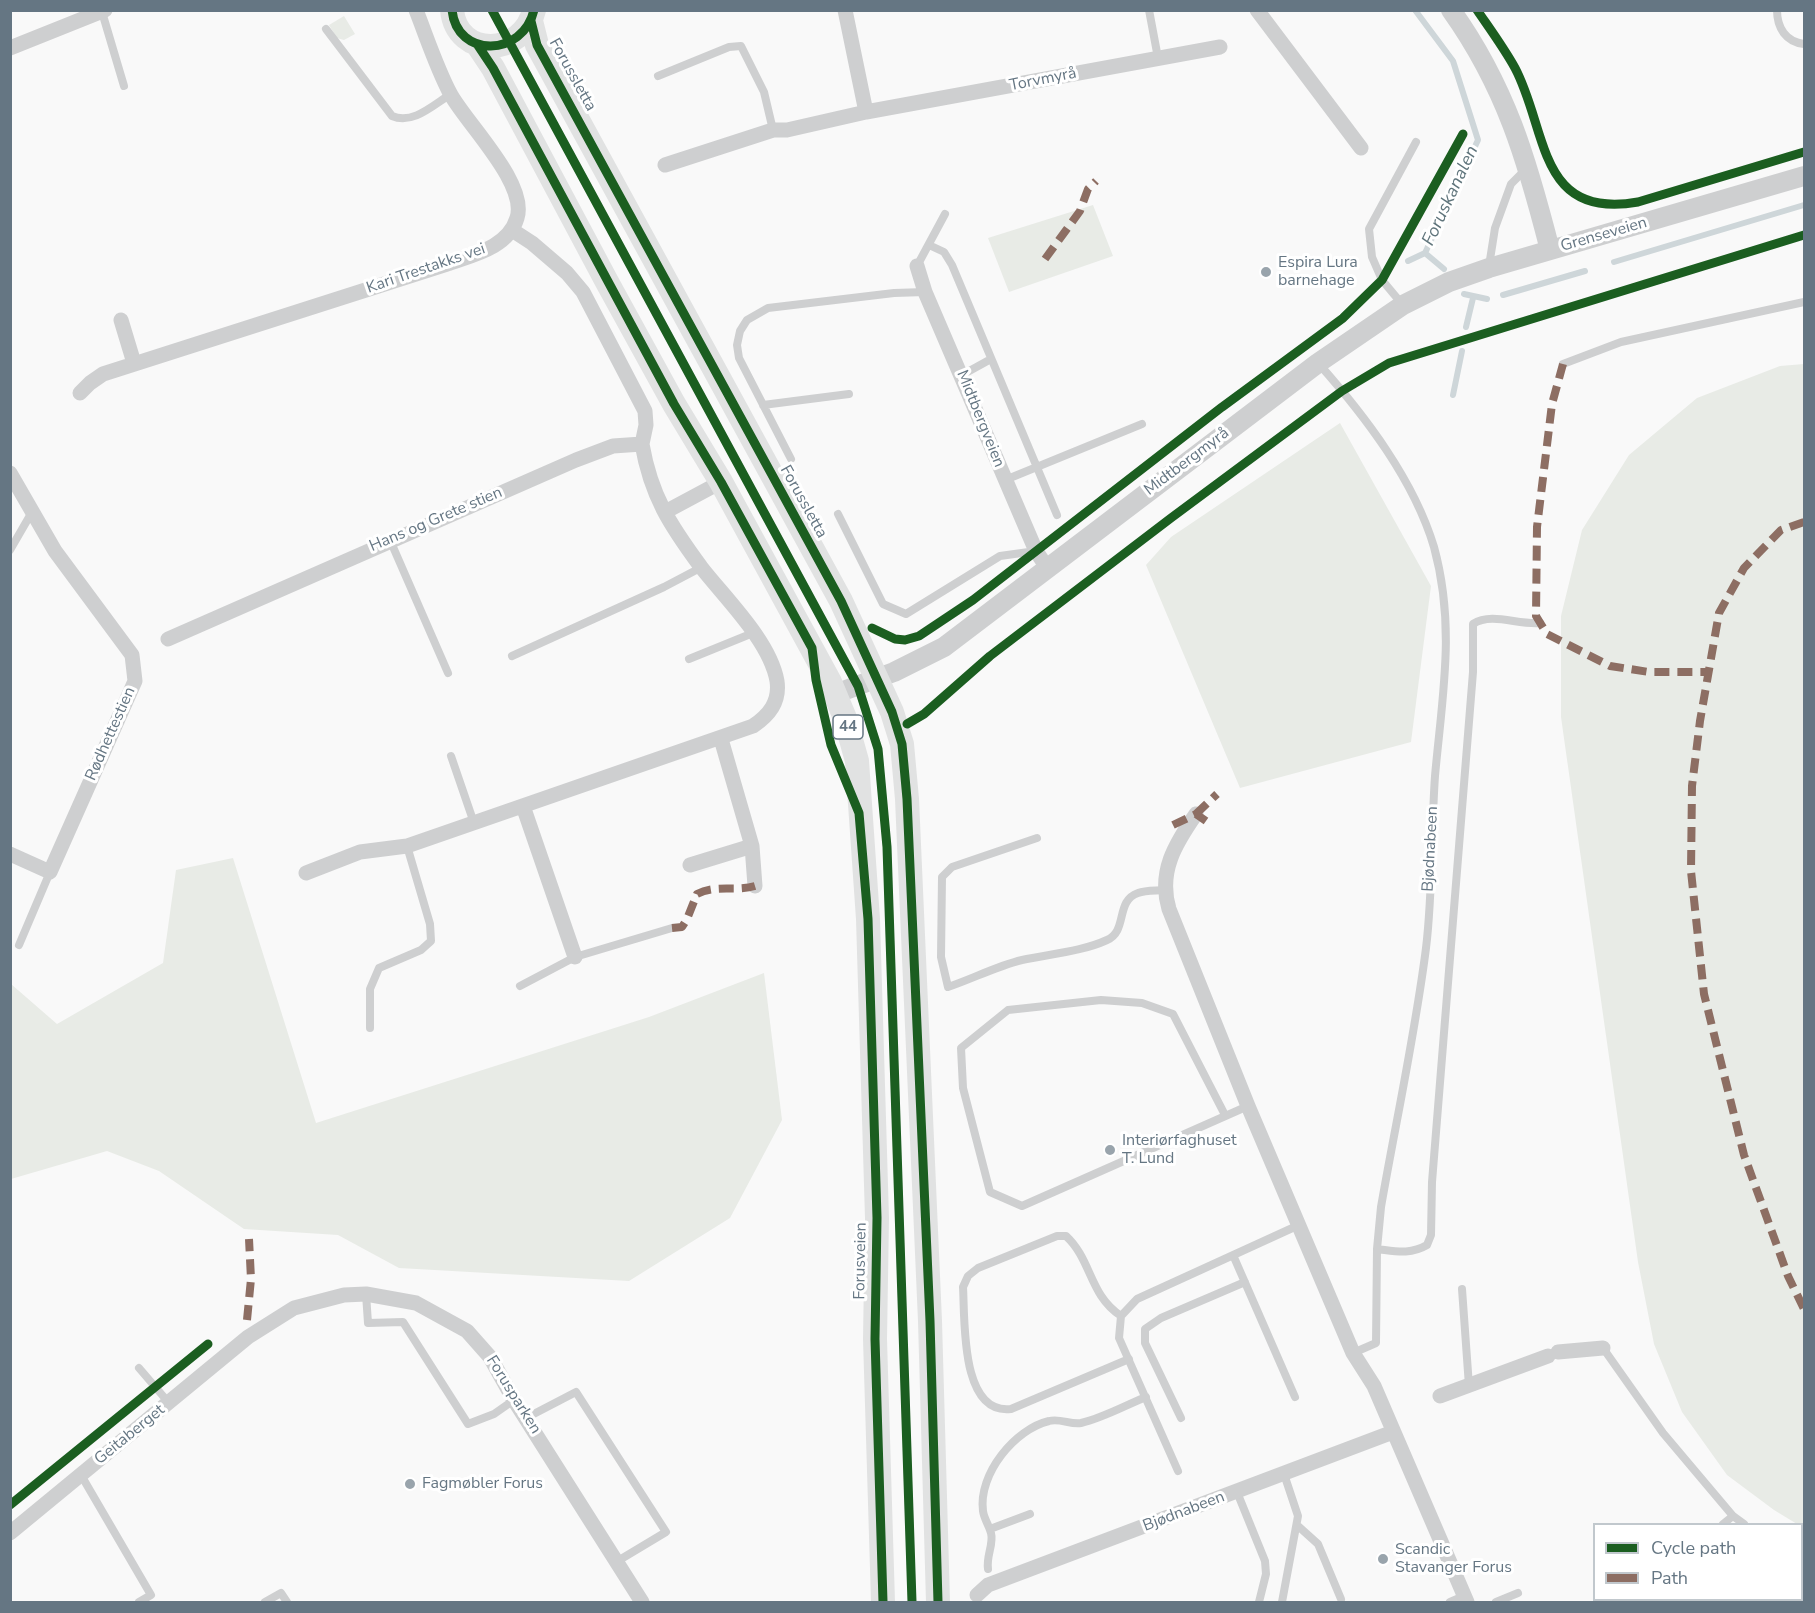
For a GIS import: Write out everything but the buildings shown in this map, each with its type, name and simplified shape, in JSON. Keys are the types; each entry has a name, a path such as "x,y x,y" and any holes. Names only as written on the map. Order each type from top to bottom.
{"main road":[{"name":"44","path":"452,10 457,27 477,44 512,101 674,404 722,482 835,694"},
{"path":"477,44 489,47 508,44 525,32 533,16"},
{"name":"Forussletta","path":"533,16 537,45 714,365 868,682 897,727 905,768 930,1321 939,1602"},
{"name":"Forusveien","path":"835,694 845,718 856,761 868,919 877,1218 875,1339 883,1602"}],"street":[{"path":"306,873 360,852 406,846 722,739 761,721 776,700 775,673 753,633 702,567 665,512 647,476 642,444 646,425 645,411 583,292 567,273 532,243 512,230 519,205 509,178 451,94 416,10"},
{"path":"845,10 866,112"},
{"path":"1257,10 1361,148"},
{"path":"10,48 103,11"},
{"name":"Grenseveien","path":"1457,12 1493,75 1528,167 1550,250 1804,176"},
{"name":"Torvmyrå","path":"665,165 773,130 796,128 866,112 1220,46"},
{"name":"Kari Trestakks vei","path":"80,393 90,382 103,374 447,264 490,248 512,230"},
{"name":"Midtbergmyrå","path":"835,694 916,663 944,647 1318,363 1403,305 1449,282 1550,250"},
{"name":"Midtbergveien","path":"917,266 925,291 1005,480 1036,550 1048,569"},
{"path":"121,320 134,363"},
{"name":"Hans og Grete stien","path":"168,639 390,540 612,446 642,444"},
{"name":"Rødhettestien","path":"10,473 55,551 132,655 135,668 135,681 50,872"},
{"path":"665,512 722,482"},
{"path":"722,739 752,846 755,886"},
{"path":"523,806 575,957"},
{"path":"1196,814 1173,849 1167,866 1165,890 1169,909 1248,1106 1353,1353 1374,1386 1466,1599"},
{"path":"690,865 752,846"},
{"path":"10,854 50,872"},
{"name":"Forusparken","path":"248,1337 294,1308 344,1295 366,1294 416,1303 467,1331 490,1357 514,1400 642,1602"},
{"name":"Geitaberget","path":"10,1533 248,1337"},
{"path":"1440,1396 1553,1354 1603,1348"},
{"name":"Bjødnabeen","path":"977,1595 988,1585 1393,1432"}],"lane":[{"path":"492,10 508,44 868,682 886,815 912,1602"},
{"path":"1149,10 1158,58"},
{"path":"1777,10 1777,23 1782,33 1790,40 1804,44"},
{"path":"103,11 124,86"},
{"path":"326,29 392,116 401,120 410,119 451,94"},
{"path":"658,76 729,46 741,46 764,92 773,130"},
{"path":"1403,305 1382,280 1372,257 1369,229 1416,142"},
{"path":"1489,268 1495,228 1511,184 1528,167"},
{"path":"917,266 945,214"},
{"path":"928,245 944,252 992,359 1057,515"},
{"path":"792,459 739,358 737,345 740,331 747,320 768,308 925,291"},
{"path":"1563,363 1621,342 1804,302"},
{"path":"962,375 992,359"},
{"name":"Bjødnabeen","path":"1318,363 1373,433 1412,495 1425,522 1441,582 1448,639 1435,777 1426,947 1377,1249 1376,1343 1353,1353"},
{"path":"763,405 849,394"},
{"path":"1005,480 1142,424"},
{"path":"10,550 32,512"},
{"path":"838,514 884,604 906,614 1000,556 1036,550"},
{"path":"390,540 448,673"},
{"path":"512,656 664,587 702,567"},
{"path":"1377,1249 1409,1253 1417,1251 1427,1245 1431,1235 1432,1182 1473,672 1473,624 1483,618 1522,624 1540,622"},
{"path":"689,659 753,633"},
{"path":"451,756 474,823"},
{"path":"1037,838 952,867 942,878 941,957 948,987 1021,960 1109,940 1118,931 1124,902 1138,893 1165,890"},
{"path":"370,1028 370,989 379,968 421,950 431,941 430,924 406,846"},
{"path":"19,945 50,872"},
{"path":"520,986 575,957 672,928"},
{"path":"1225,1115 1173,1014 1142,1003 1101,1000 1008,1010 961,1048 963,1088 990,1192 1022,1206 1248,1106"},
{"path":"1178,1471 1119,1338 1121,1316 1137,1299 1300,1224"},
{"path":"1121,1316 1101,1299 1075,1244 1066,1236 1057,1236 978,1268 968,1276 963,1287 967,1364 978,1390 985,1400 996,1408 1011,1409 1129,1359"},
{"path":"1233,1255 1295,1397"},
{"path":"1181,1418 1146,1343 1145,1329 1161,1318 1245,1282"},
{"path":"1462,1289 1469,1386"},
{"path":"366,1294 368,1323 402,1322 468,1424 494,1414 514,1400"},
{"path":"1603,1348 1663,1433 1733,1516 1743,1523"},
{"path":"139,1368 169,1403"},
{"path":"526,1418 576,1392 666,1532 616,1562"},
{"path":"988,1569 987,1556 992,1535 983,1511 984,1490 988,1478 1015,1438 1043,1422 1053,1420 1082,1423 1146,1397"},
{"path":"1282,1602 1298,1526 1297,1506 1284,1474"},
{"path":"81,1475 155,1602"},
{"path":"1237,1492 1265,1561 1266,1574 1259,1602"},
{"path":"990,1529 1030,1514"},
{"path":"1724,1523 1733,1516"},
{"path":"1298,1526 1318,1544 1341,1599"},
{"path":"265,1602 280,1593 287,1602"},
{"path":"1496,1602 1518,1593"},
{"path":"139,1602 151,1595"},
{"path":"1450,1602 1466,1599"}],"shaded area":[{"path":"344,16 355,34 344,40 337,38 329,25"},
{"path":"1093,205 1113,256 1009,292 988,238"},
{"path":"1804,364 1804,1529 1803,1523 1795,1523 1774,1510 1727,1475 1682,1412 1654,1344 1638,1262 1561,717 1561,616 1582,530 1629,455 1697,398 1780,366"},
{"path":"1340,423 1431,586 1411,742 1240,788 1146,565 1171,537"},
{"path":"233,858 316,1123 649,1017 764,973 782,1120 730,1218 629,1281 399,1268 338,1235 244,1229 159,1171 107,1151 11,1179 11,984 57,1024 163,963 176,870"}],"waterway":[{"name":"Foruskanalen","path":"1415,10 1453,61 1478,140 1425,253"},
{"name":"Foruskanalen","path":"1614,262 1804,205"},
{"name":"Foruskanalen","path":"1408,261 1425,253 1444,269"},
{"name":"Foruskanalen","path":"1503,295 1585,271"},
{"name":"Foruskanalen","path":"1464,294 1487,299"},
{"path":"1466,327 1473,298"},
{"path":"1453,395 1462,351"}],"marked path":[{"path":"1045,259 1080,211 1088,189 1096,181"},
{"path":"1563,364 1552,404 1537,527 1536,616 1547,634 1610,666 1649,672 1707,672"},
{"path":"1804,522 1781,530 1744,568 1719,613 1700,721 1692,786 1691,871 1704,994 1744,1155 1788,1276 1804,1309"},
{"path":"1196,814 1217,794"},
{"path":"1173,825 1196,814 1206,821"},
{"path":"672,928 682,927 697,894 711,889 755,886"},
{"path":"247,1320 251,1279 249,1239"}],"cycle path":[{"path":"452,10 457,26 465,37 477,44 491,46 505,44 517,37 528,26 534,10"},
{"path":"492,10 858,686 878,749 887,847 912,1602"},
{"path":"1477,10 1515,68 1526,92 1551,165 1563,184 1581,197 1605,204 1638,202 1804,152"},
{"path":"531,21 537,45 841,601 892,712 902,744 907,799 930,1321 938,1602"},
{"path":"477,44 493,68 674,404 721,482 812,648 816,680 831,745 859,813 868,919 877,1218 875,1339 883,1602"},
{"path":"872,628 895,639 905,640 919,636 973,600 1222,407 1343,318 1382,280 1463,134"},
{"path":"907,724 924,714 990,656 1171,518 1342,391 1389,363 1804,235"},
{"path":"10,1505 208,1344"}],"place":[{"name":"Espira Lura barnehage","path":"1266,272"},
{"name":"Interiørfaghuset T. Lund","path":"1110,1150"},
{"name":"Fagmøbler Forus","path":"410,1484"},
{"name":"Scandic Stavanger Forus","path":"1383,1559"}]}
